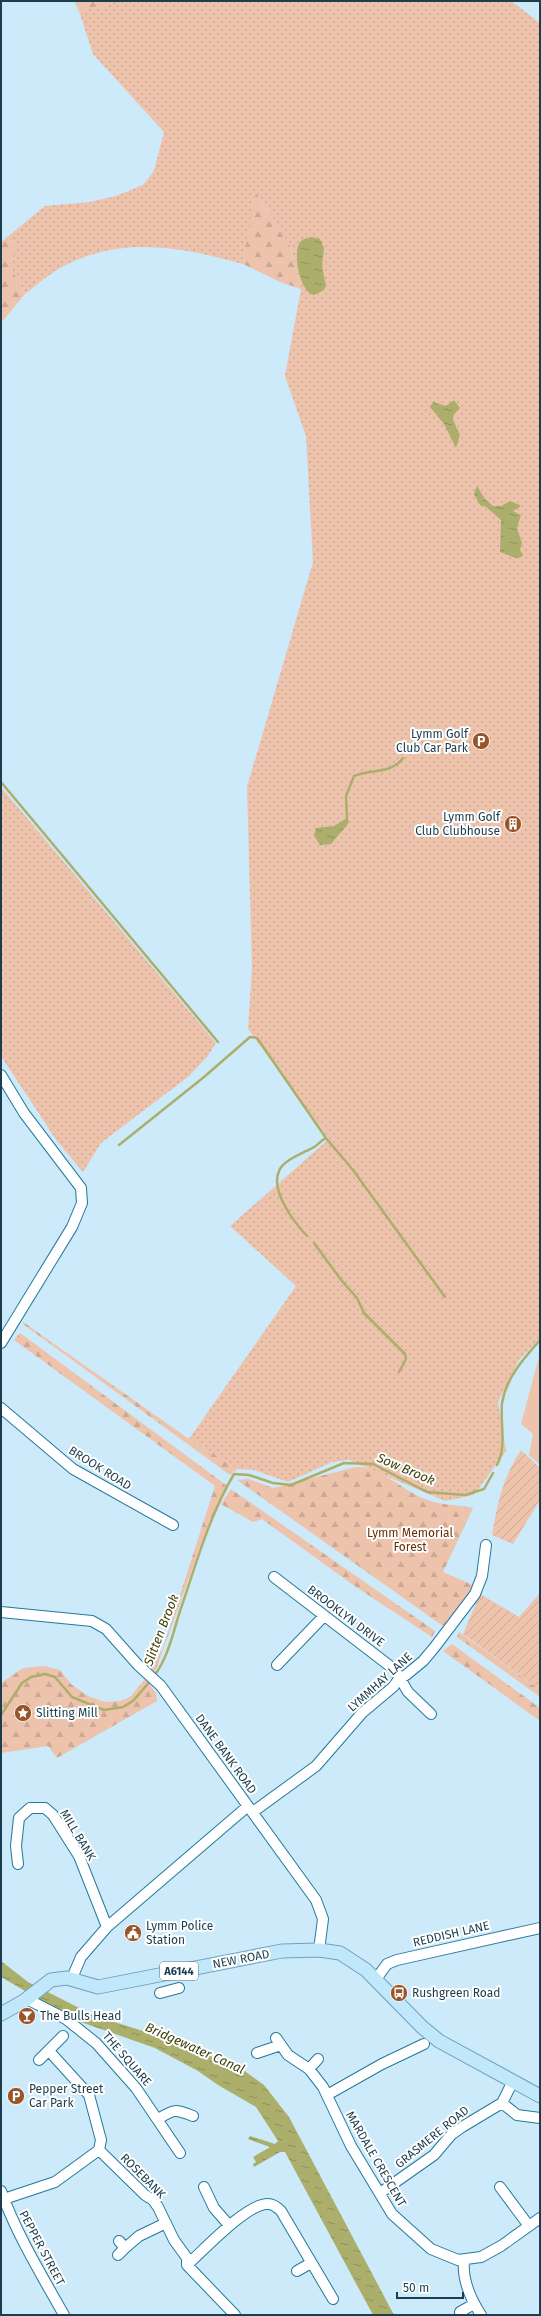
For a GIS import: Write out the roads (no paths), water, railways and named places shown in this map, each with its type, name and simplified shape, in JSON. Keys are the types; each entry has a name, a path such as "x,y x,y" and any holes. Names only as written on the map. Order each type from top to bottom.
{"main road":[{"name":"NEW ROAD","path":"29,1997 42,1986 57,1978 72,1978 98,1987 282,1951 319,1950"},
{"name":"A6144","path":"319,1950 340,1953 357,1962 376,1978 418,2023 439,2041 540,2096"},
{"name":"A6144","path":"1,2014 29,1997"}],"street":[{"path":"1,1075 42,1139 76,1180 82,1195 80,1211 72,1228 1,1343"},
{"name":"BROOK ROAD","path":"1,1408 73,1469 173,1525"},
{"name":"LYMMHAY LANE","path":"251,1809 316,1766 362,1713 393,1687 399,1679 423,1661 475,1594 482,1576 486,1545"},
{"name":"BROOKLYN DRIVE","path":"274,1577 323,1617 395,1670 408,1692 431,1714"},
{"name":"DANE BANK ROAD","path":"1,1612 89,1619 106,1629 156,1681 251,1809 107,1927 81,1957 72,1978"},
{"path":"277,1665 323,1617"},
{"name":"MILL BANK","path":"18,1864 16,1846 19,1818 30,1808 44,1808 53,1816 79,1856 107,1927"},
{"path":"251,1809 320,1906 323,1919 319,1950"},
{"name":"REDDISH LANE","path":"376,1978 387,1964 397,1960 540,1928"},
{"path":"163,1974 164,1992 179,1988"},
{"name":"THE SQUARE","path":"29,1997 66,2019 86,2034 136,2088 180,2153"},
{"path":"39,2060 63,2036"},
{"path":"257,2053 278,2042 294,2060 308,2068 318,2059"},
{"path":"327,2095 376,2067 424,2044"},
{"path":"2,2195 55,2182 99,2150 101,2140 89,2095 49,2051"},
{"name":"MARDALE CRESCENT","path":"308,2068 327,2095 351,2146 392,2214 431,2249 447,2256 464,2260 481,2257 494,2251 540,2218"},
{"path":"513,2081 502,2103 517,2115 540,2118"},
{"name":"GRASMERE ROAD","path":"380,2193 434,2155 451,2135 502,2103"},
{"path":"158,2119 172,2110 179,2110 193,2116"},
{"name":"ROSEBANK","path":"99,2150 144,2196 153,2200 174,2240 187,2258 188,2265 235,2315"},
{"path":"204,2187 214,2208 228,2224"},
{"path":"500,2187 529,2226"},
{"name":"PEPPER STREET","path":"2,2195 20,2236 64,2315"},
{"path":"188,2265 219,2236 228,2224 260,2205 272,2205 281,2211 333,2299"},
{"path":"121,2248 139,2236 166,2224"},
{"path":"464,2260 462,2270 474,2304 481,2315"},
{"path":"297,2271 311,2263"},
{"path":"460,2312 474,2304"}],"water":[{"path":"312,237 320,239 324,248 322,267 326,285 324,290 314,295 305,287 297,265 297,250 300,242 304,239"},
{"path":"454,400 460,408 454,414 453,420 460,435 456,448 444,424 430,407 433,402 446,406"},
{"path":"477,486 485,499 493,506 501,506 510,501 520,505 520,507 513,511 521,515 517,528 522,543 520,550 523,555 521,557 516,558 500,552 501,520 486,507 480,505 474,494"},
{"path":"347,818 349,821 348,824 331,844 320,845 314,836 316,828 334,826"},
{"path":"1,1961 28,1982 95,2016 159,2036 239,2067 264,2085 289,2117 394,2315 373,2315 285,2152 280,2152 254,2167 253,2164 256,2162 253,2157 270,2147 248,2139 250,2136 275,2144 278,2141 256,2107 218,2085 198,2071 155,2048 75,2020 1,1977"}],"waterway":[{"path":"347,818 346,796 354,776 393,767 403,758"},
{"path":"1,782 218,1042"},
{"path":"119,1145 204,1077 250,1037 257,1038 326,1138 353,1170 445,1297"},
{"path":"307,1236 290,1215 280,1197 277,1179 279,1171 285,1163 326,1138"},
{"path":"314,1243 342,1281 357,1298 364,1313 405,1354 406,1359 399,1372"},
{"name":"Sow Brook","path":"497,1465 502,1450 502,1403 507,1385 516,1369 540,1340"},
{"name":"Sow Brook","path":"154,1676 159,1669 170,1645 210,1524 234,1474 249,1475 273,1483 291,1485 344,1463 373,1464 427,1492 465,1495 484,1489 493,1473"},
{"name":"Slitten Brook","path":"1,1715 22,1683 31,1677 45,1674 55,1677 72,1697 104,1710 123,1707 133,1701 151,1680"}],"place":[{"name":"Lymm Golf Club Car Park","path":"481,741"},
{"name":"Lymm Golf Club Clubhouse","path":"513,824"},
{"name":"Slitting Mill","path":"23,1713"},
{"name":"Lymm Police Station","path":"133,1933"},
{"name":"Rushgreen Road","path":"399,1993"},
{"name":"The Bulls Head","path":"27,2016"},
{"name":"Pepper Street Car Park","path":"16,2096"}],"park label":[{"name":"Lymm Memorial Forest","path":"410,1540"}],"water label":[{"name":"Bridgewater Canal","path":"195,2048"}]}
